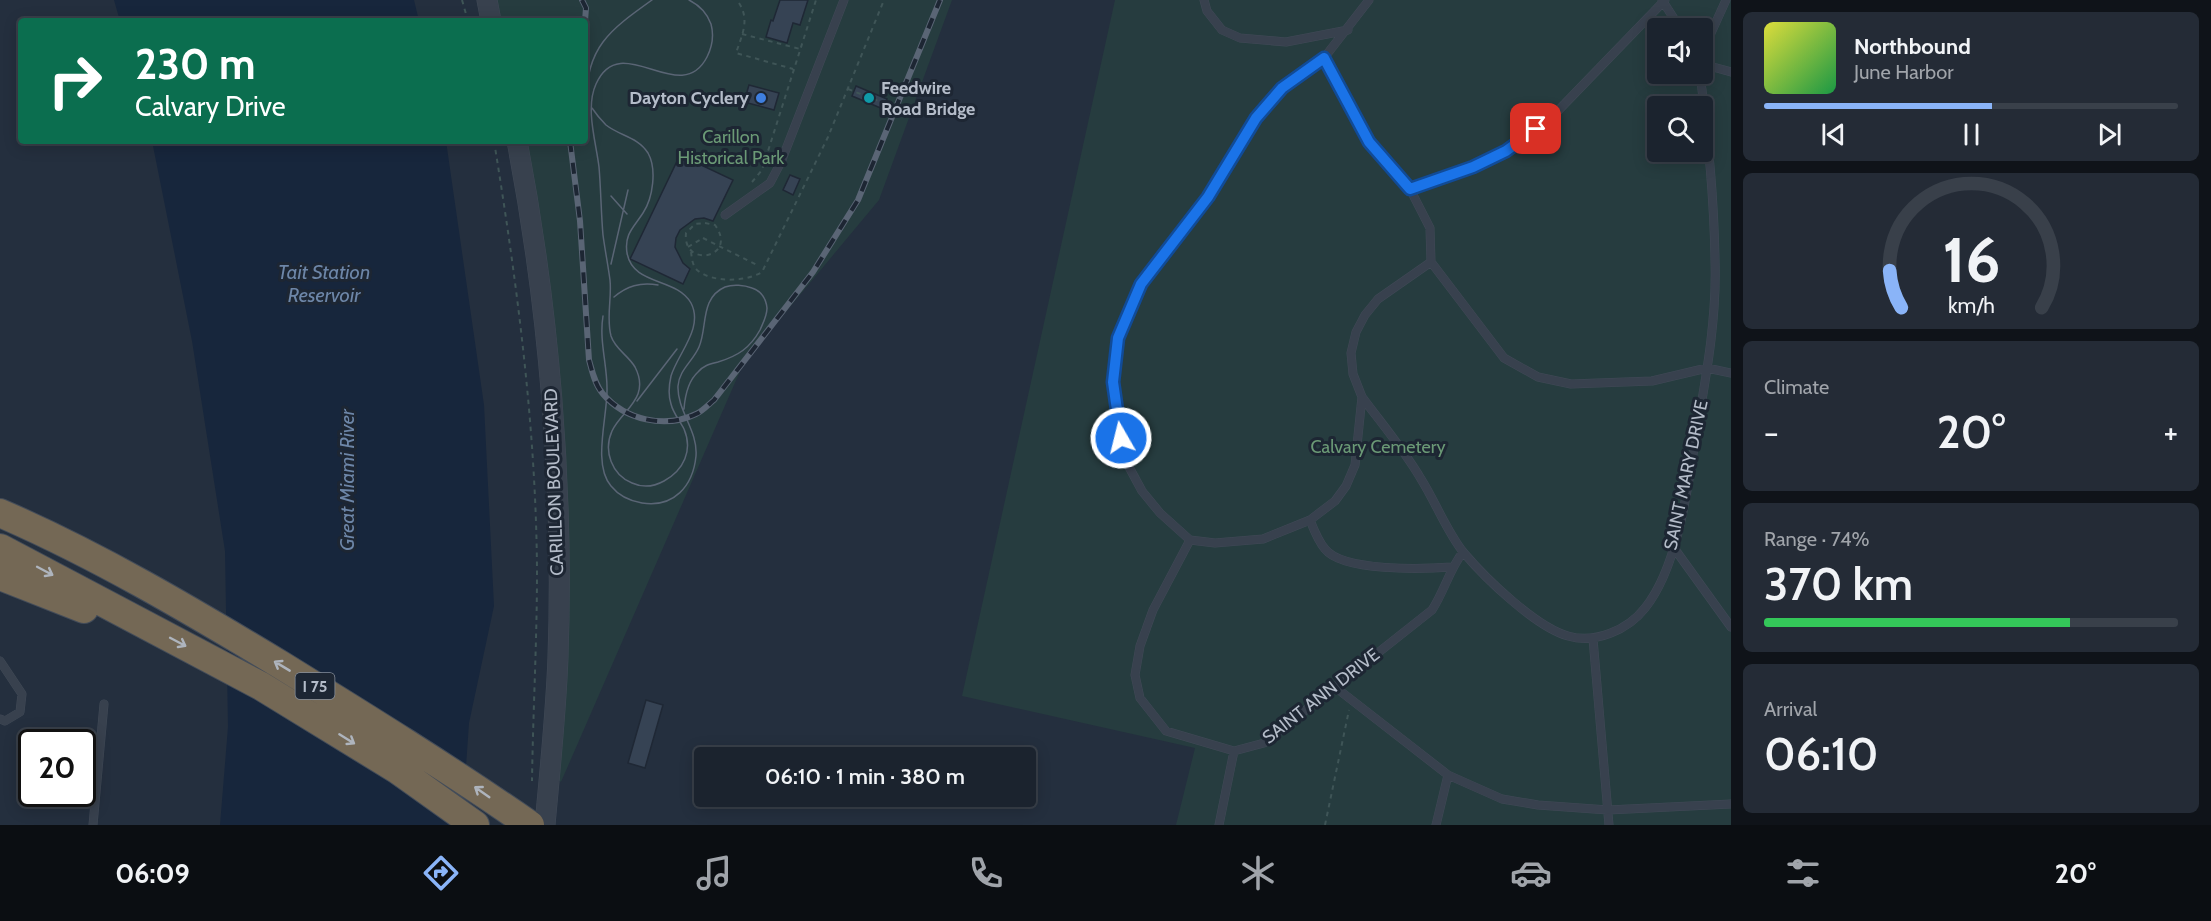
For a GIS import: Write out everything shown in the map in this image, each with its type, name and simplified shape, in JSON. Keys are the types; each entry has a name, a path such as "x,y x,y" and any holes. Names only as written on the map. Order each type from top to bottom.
{"highway":[{"path":"0,503 27,525"},
{"name":"I 75","path":"0,513 147,587 235,637 368,718 473,785 530,825"},
{"name":"I 75","path":"0,548 91,604 136,619 271,692 398,770 475,825"},
{"path":"0,576 91,604"}],"street":[{"path":"487,0 490,18"},
{"name":"CARILLON BOULEVARD","path":"517,144 534,245 550,382 556,485 558,658 545,825"}],"lane":[{"path":"725,215 770,183 781,162 844,0"},
{"path":"1204,0 1207,11 1222,30 1240,38 1286,42 1348,30"},
{"path":"1362,397 1355,465 1347,486 1335,501 1310,520 1263,539 1215,543 1190,540 1160,513 1142,491 1129,467 1121,438 1113,382 1118,338 1141,284 1208,197 1256,118 1282,88 1324,58 1370,0"},
{"path":"1713,29 1726,0"},
{"path":"1410,189 1473,167 1506,151 1551,118 1663,1 1674,18"},
{"path":"1324,58 1369,142 1410,189 1430,228 1431,262 1504,358 1538,378 1571,384 1652,381 1707,368 1731,373"},
{"path":"1713,67 1731,72"},
{"name":"SAINT MARY DRIVE","path":"1593,639 1613,632 1644,610 1658,589 1674,548 1686,496 1714,326 1715,261 1708,134 1701,84"},
{"path":"1431,262 1378,299 1356,332 1352,353 1353,374 1362,397 1420,477 1463,552 1522,610 1541,623 1568,636 1593,639 1609,825"},
{"path":"1310,520 1325,551 1339,560 1405,569 1452,567"},
{"path":"1190,540 1153,610 1140,646 1135,675 1140,698 1166,731 1234,751 1219,825"},
{"path":"1674,548 1731,627"},
{"name":"SAINT ANN DRIVE","path":"1234,751 1264,743 1432,610 1443,594 1452,567 1463,552"},
{"path":"0,661 22,694 20,712 5,721 0,719"},
{"path":"1335,687 1448,775 1502,799 1538,805 1608,810 1731,804"},
{"path":"93,825 104,704"},
{"path":"1436,825 1448,775"}],"path":[{"path":"462,0 467,18"},
{"path":"749,186 762,170 816,0"},
{"path":"691,252 705,255 717,250 723,243 722,235 715,225 695,224 686,233 692,263 697,270 724,279 741,280 754,277 762,272 828,137 884,0"},
{"path":"739,3 746,13 736,53 794,69"},
{"path":"742,34 800,50"},
{"path":"848,88 896,108"},
{"path":"777,103 782,105"},
{"path":"494,144 520,319 533,477 537,581 532,781"},
{"path":"715,225 725,215"},
{"path":"688,247 703,238 757,265"},
{"path":"1325,825 1352,700"}],"green space":[{"name":"Carillon Historical Park","path":"487,0 952,0 879,200 744,362 561,782 549,771 556,485 517,144 588,144 588,18 490,18"},
{"name":"Calvary Cemetery","path":"1115,0 1731,0 1731,825 1176,825 1195,748 962,696"}],"water":[{"path":"114,0 414,0 418,18 119,18"},
{"name":"Tait Station Reservoir","path":"153,144 446,144 484,405 494,606 469,723 462,825 220,825 228,727 225,551 192,341"}],"building":[{"path":"780,0 808,0 800,25 793,23 787,43 766,37"},
{"name":"Dayton Cyclery","path":"749,85 779,93 774,110 744,102"},
{"name":"Feedwire Road Bridge","path":"856,86 887,99 883,109 852,96"},
{"path":"680,155 733,180 713,221 704,218 695,219 680,230 676,238 675,247 683,263 690,269 683,284 630,259"},
{"path":"790,175 800,179 793,195 783,190"},
{"path":"646,700 663,705 645,768 628,763"}],"tram line":[{"path":"588,78 590,67 603,42 624,21 652,0"},
{"path":"592,108 611,129 639,143 651,160 653,183 649,200 630,231 626,246 631,264 637,271 684,295 691,303 694,312 692,331 674,367 669,390 672,407 687,437 687,452 677,471 664,481 653,485 640,485 625,479 611,462 609,454 609,439 612,431 633,403 640,387 635,367 615,345 611,336 610,280 603,235 599,167 591,104 596,84 607,69 620,63 667,74 682,75 696,71 709,53 712,32 711,24 705,13 689,0"},
{"path":"611,264 628,190"},
{"path":"611,196 627,214"},
{"path":"614,297 634,286 658,285"},
{"path":"603,316 602,334 607,379 602,439 602,465 605,477 614,490 625,498 653,504 664,502 680,493 691,477 694,467 696,447 681,404 678,386 681,375 699,347 710,300 720,290 731,285 749,287 760,293 767,308 760,330 748,346 737,354 707,365 700,370 689,384 684,409"},
{"path":"637,401 677,349"}],"railway":[{"path":"582,0 586,8 585,18"},
{"path":"570,144 580,221 589,360 596,382 612,403 634,416 659,421 684,419 696,414 714,400 813,272 858,200 940,0"}],"place":[{"name":"Dayton Cyclery","path":"761,98"},
{"name":"Feedwire Road Bridge","path":"869,98"}],"route":[{"path":"1121,438 1113,382 1118,338 1141,284 1208,197 1256,118 1282,88 1324,58 1369,142 1410,189 1473,167 1506,151 1536,129"}],"water label":[{"name":"Great Miami River","path":"347,480"}]}
